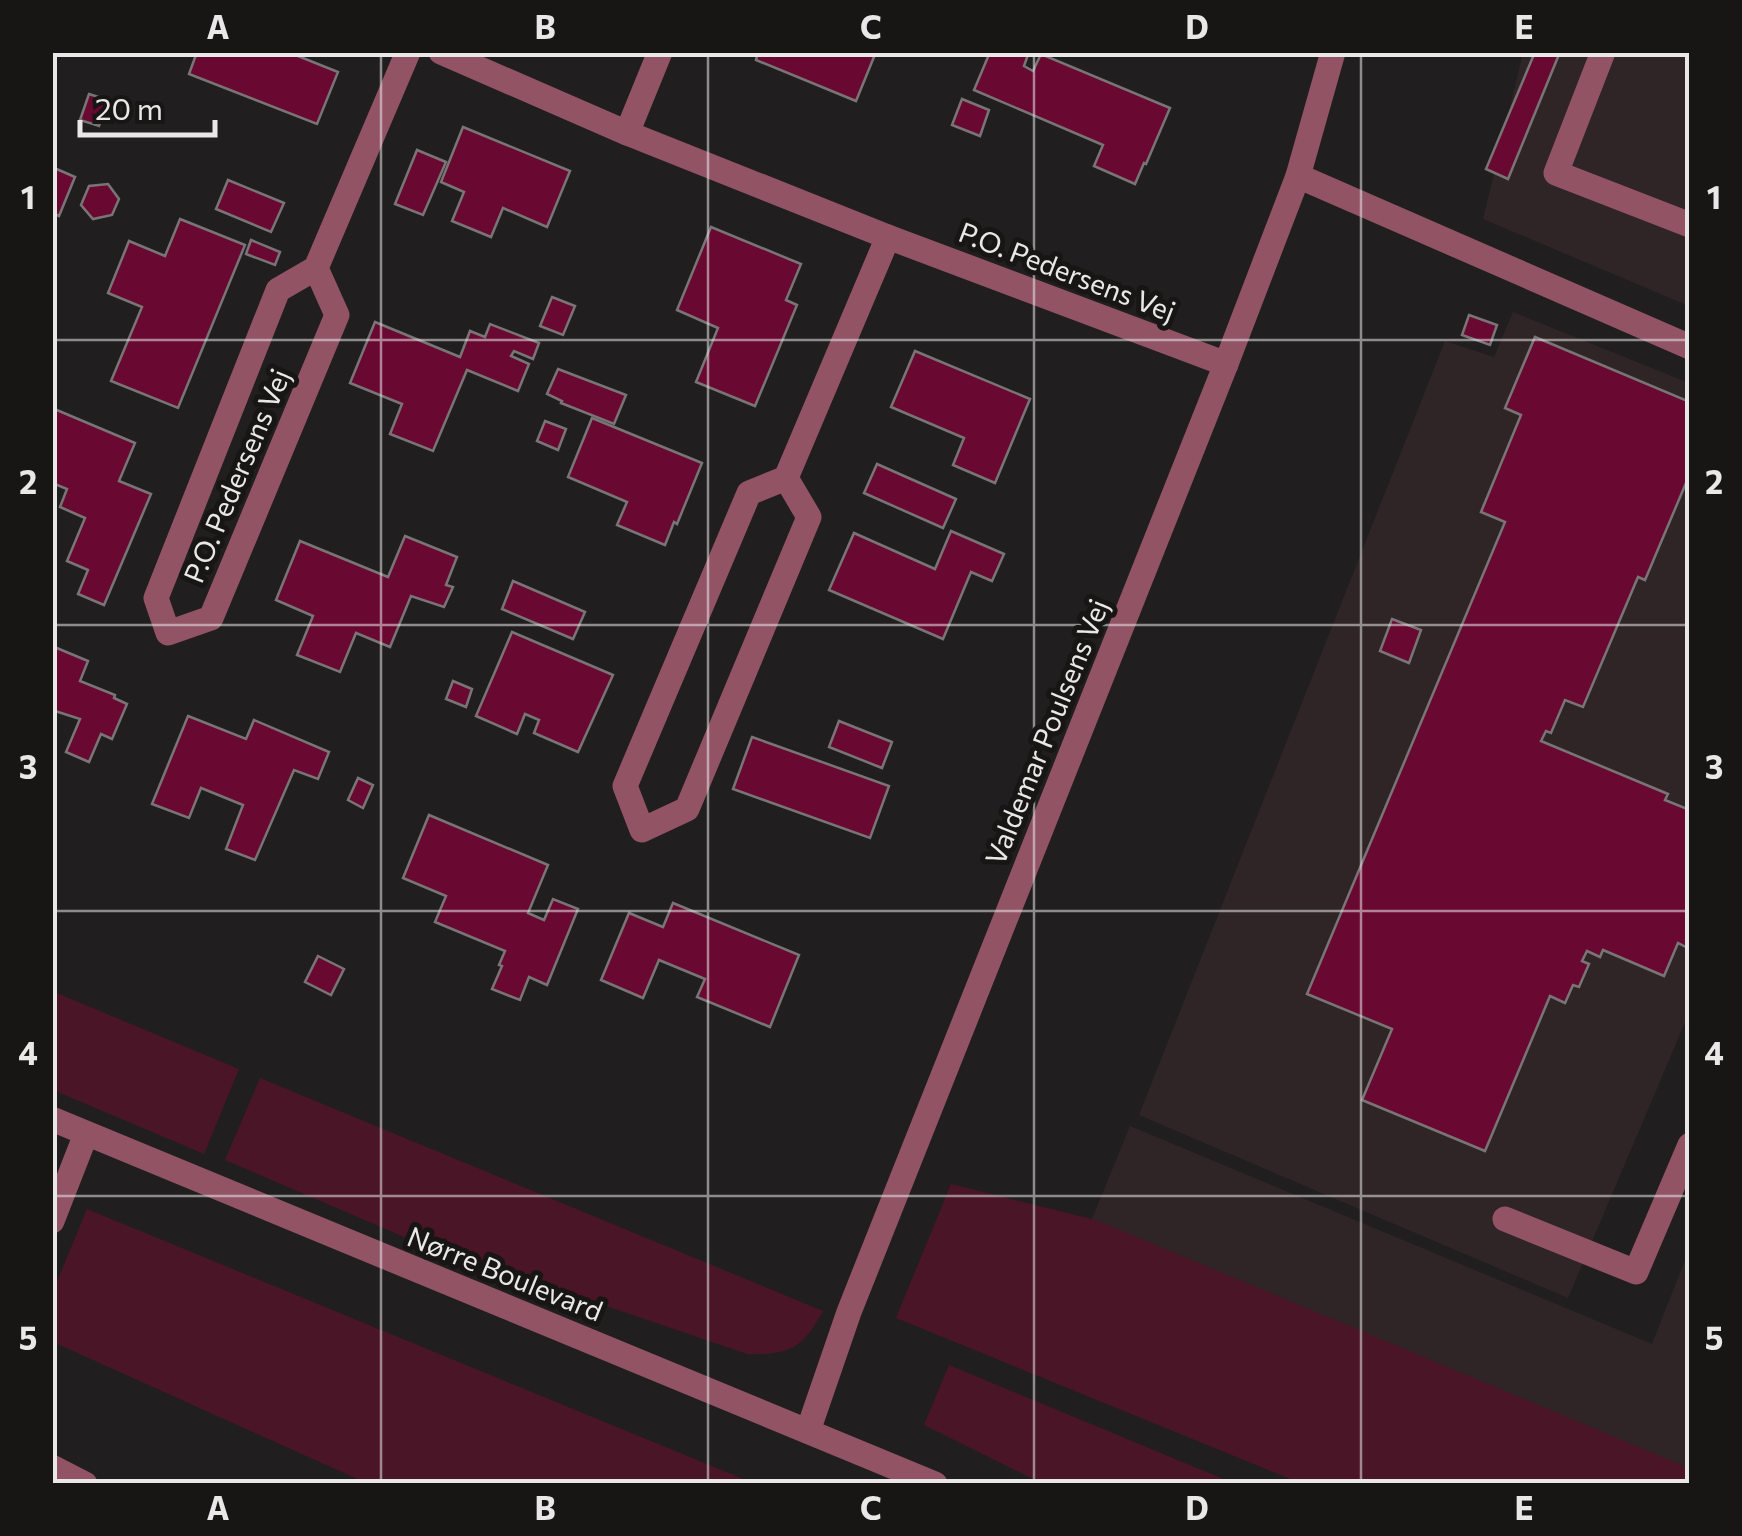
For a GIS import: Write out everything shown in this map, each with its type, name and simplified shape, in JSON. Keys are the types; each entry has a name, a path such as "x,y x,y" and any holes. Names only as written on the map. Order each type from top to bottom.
{"street":[{"path":"316,268 408,52"},
{"name":"P.O. Pedersens Vej","path":"442,52 627,133 888,237 1226,364"},
{"path":"627,133 660,52"},
{"name":"Valdemar Poulsens Vej","path":"808,1430 849,1312 1298,176 1333,52"},
{"path":"1602,52 1556,173 1690,225"},
{"path":"1298,176 1690,347"},
{"path":"786,478 808,517 801,536 687,809 642,830 625,786 749,493 786,478 888,237"},
{"name":"P.O. Pedersens Vej","path":"316,268 337,315 211,618 168,633 156,598 278,290 316,268"},
{"name":"Nørre Boulevard","path":"52,1119 935,1484"},
{"path":"52,1221 86,1134"},
{"path":"1505,1219 1636,1272 1690,1144"},
{"path":"52,1467 85,1484"}],"shaded area":[{"path":"1523,53 1689,53 1689,306 1483,219"},
{"path":"1513,312 1689,383 1689,1013 1568,1298 1139,1115 1445,341 1494,357"},
{"path":"52,991 239,1069 204,1154 53,1090"},
{"path":"260,1078 823,1311 808,1334 793,1347 774,1353 747,1354 404,1237 225,1160"},
{"path":"1130,1126 1652,1344 1689,1250 1689,1483 1034,1361"},
{"path":"951,1184 1096,1220 1689,1468 1689,1483 1300,1483 896,1318"},
{"path":"87,1209 753,1483 366,1483 53,1342 53,1291"},
{"path":"949,1365 1233,1483 1041,1483 924,1425"}],"building":[{"path":"197,52 288,52 338,72 317,124 189,74"},
{"path":"758,52 876,52 856,101 756,60"},
{"path":"990,52 1029,52 1024,66 1033,71 1041,54 1170,108 1135,184 1094,166 1103,145 974,90"},
{"path":"1535,52 1560,52 1508,179 1486,169"},
{"path":"89,94 108,100 99,126 80,120"},
{"path":"962,99 989,110 980,136 952,125"},
{"path":"463,127 570,171 547,227 503,208 491,237 452,221 464,192 441,182"},
{"path":"417,150 446,162 423,215 395,204"},
{"path":"52,167 75,177 59,216 52,213"},
{"path":"228,180 284,203 271,232 216,209"},
{"path":"108,184 119,199 112,215 93,219 81,205 89,186"},
{"path":"180,219 245,245 178,408 111,381 142,307 108,293 129,241 165,256"},
{"path":"711,227 801,264 786,300 797,305 755,406 696,382 718,328 677,310"},
{"path":"251,240 280,252 275,265 246,254"},
{"path":"552,297 575,306 563,335 540,326"},
{"path":"1469,315 1497,325 1490,345 1462,335"},
{"path":"375,322 460,357 470,331 485,337 490,324 539,343 533,359 514,351 511,356 529,364 518,391 467,370 433,451 390,434 402,404 350,383"},
{"path":"1535,337 1690,402 1690,485 1686,483 1645,580 1638,577 1583,707 1565,700 1551,733 1546,731 1541,741 1668,794 1665,800 1690,810 1690,939 1686,947 1678,943 1664,976 1603,950 1600,957 1587,951 1582,961 1589,964 1579,987 1573,985 1565,1003 1550,996 1485,1151 1362,1100 1392,1029 1307,994 1505,522 1481,512 1521,415 1505,408"},
{"path":"915,351 1030,399 995,483 953,465 964,438 891,407"},
{"path":"558,369 626,395 614,424 547,394"},
{"path":"52,408 135,443 119,481 151,494 104,605 78,594 88,570 67,561 85,518 60,507 67,489 52,483"},
{"path":"592,418 702,463 665,545 617,525 627,502 568,477"},
{"path":"545,421 566,429 558,450 537,441"},
{"path":"877,464 956,499 943,528 864,493"},
{"path":"951,531 1004,554 992,581 971,572 943,639 829,590 854,533 935,569"},
{"path":"405,536 457,557 446,585 453,587 444,607 411,596 390,647 356,633 340,672 297,655 313,616 276,600 300,541 388,577"},
{"path":"513,581 585,612 573,639 502,609"},
{"path":"1392,619 1421,630 1409,663 1380,651"},
{"path":"512,632 613,675 578,752 534,733 539,720 525,714 517,734 476,716"},
{"path":"52,646 88,661 80,681 127,704 112,739 101,734 89,762 66,752 80,719 52,710"},
{"path":"453,681 472,689 466,707 446,699"},
{"path":"188,716 246,739 254,720 329,752 318,779 294,770 255,860 226,849 243,805 201,788 189,818 152,804"},
{"path":"839,721 892,742 882,768 829,747"},
{"path":"752,737 889,786 870,838 733,789"},
{"path":"358,778 373,785 363,808 348,800"},
{"path":"429,815 548,865 528,913 544,920 553,899 578,909 547,985 529,977 520,1000 492,989 505,951 435,922 446,896 403,878"},
{"path":"673,903 799,955 770,1027 697,997 705,979 659,960 643,998 601,980 629,913 663,927"},
{"path":"318,956 344,969 331,995 305,982"}]}
